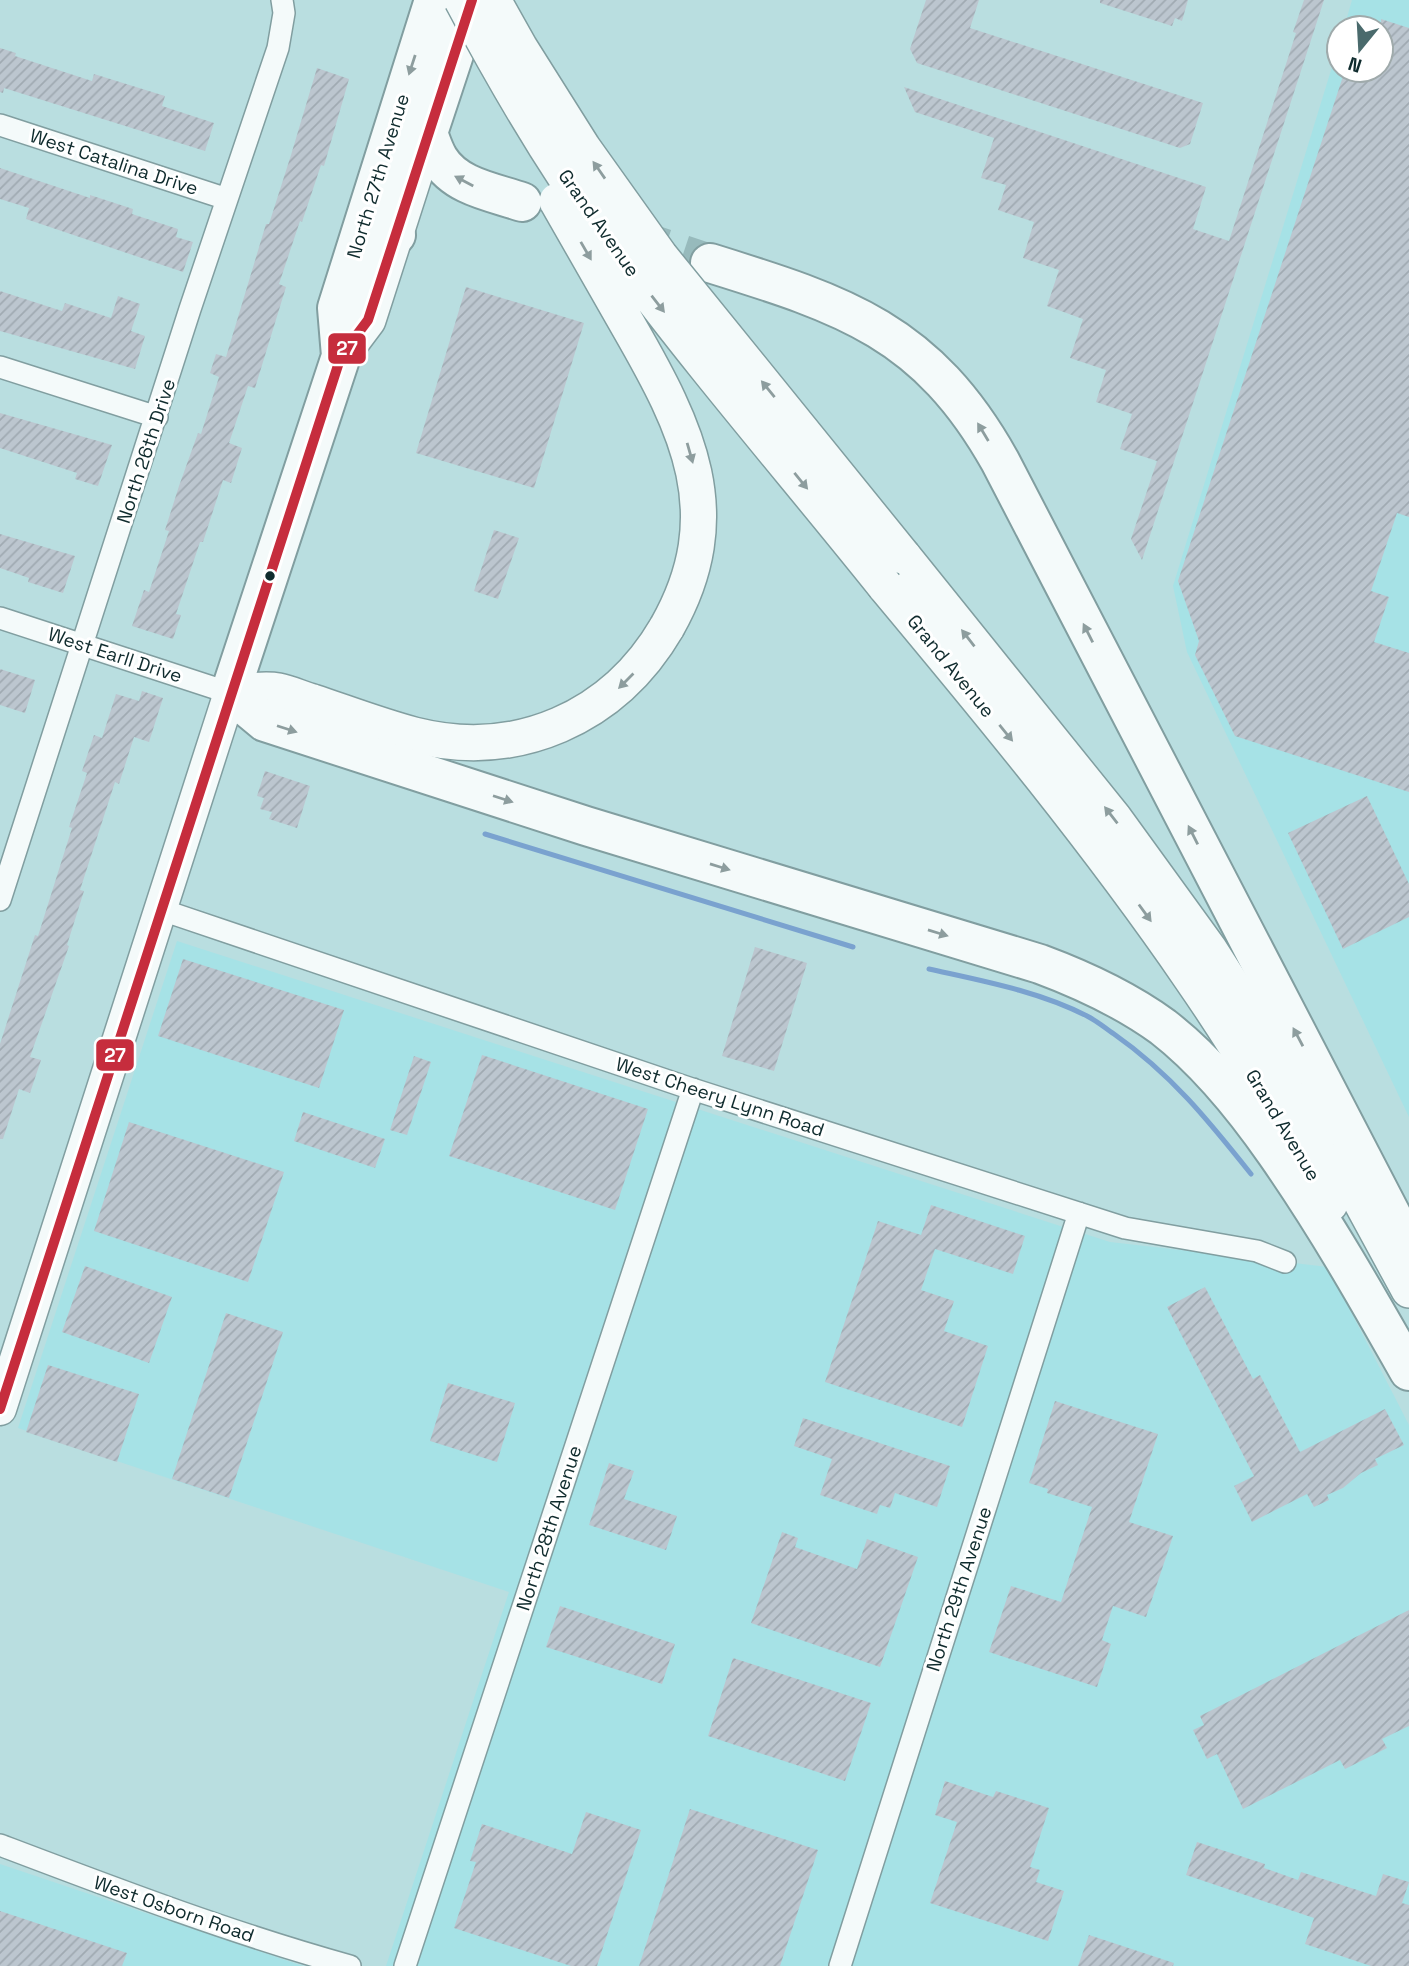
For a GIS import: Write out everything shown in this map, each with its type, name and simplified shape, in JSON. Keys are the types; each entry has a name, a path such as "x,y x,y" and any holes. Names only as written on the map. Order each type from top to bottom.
{"highway":[{"name":"North 27th Avenue","path":"230,693 341,356 337,308 434,0"},
{"name":"North 27th Avenue","path":"428,133 471,0"},
{"path":"396,235 387,218 386,206 403,125 400,102"},
{"path":"428,133 439,158 456,178 469,185 522,202"},
{"path":"710,263 810,295 864,320 920,358 975,418 1000,461 1409,1249"},
{"path":"230,693 265,722 573,822 1041,964 1087,982 1115,998 1162,1027 1185,1046 1206,1065 1241,1106 1320,1217 1409,1371"}],"main road":[{"path":"230,693 277,691 441,741 506,741 537,734 563,724 607,699 643,663 667,627 687,582 697,530 698,501 695,472 683,431 652,366 444,0"},
{"name":"Grand Avenue","path":"462,0 531,121 620,256 1053,793 1116,873 1192,979 1314,1175 1362,1259 1409,1354"},
{"name":"Grand Avenue","path":"493,0 583,148 636,224 699,307 1114,818 1209,949 1308,1104 1409,1290"},
{"name":"North 27th Avenue","path":"341,356 368,320 428,133"},
{"name":"North 27th Avenue","path":"0,1409 230,693"}],"street":[{"name":"North 26th Drive","path":"0,900 5,869 83,645 278,48 284,13 282,0"},
{"name":"West Catalina Drive","path":"0,125 227,199"},
{"path":"0,367 157,417"},
{"name":"West Earll Drive","path":"0,618 230,693"},
{"name":"West Cheery Lynn Road","path":"162,910 693,1089 1125,1228 1257,1251 1285,1262"},
{"name":"North 28th Avenue","path":"405,1966 693,1089"},
{"name":"North 29th Avenue","path":"840,1966 1079,1213"},
{"name":"West Osborn Road","path":"0,1845 154,1903 350,1966"}],"shaded area":[{"path":"1352,0 1409,0 1409,1117 1187,652 1173,586 1327,84 1395,84 1395,14 1348,14"},
{"path":"177,941 1110,1242 1328,1267 1409,1425 1409,1966 386,1966 509,1592 18,1428"},
{"path":"0,1864 303,1966 0,1966"}],"building":[{"path":"926,0 979,0 970,28 1203,103 1190,144 1180,148 917,63 910,49"},
{"path":"1100,0 1188,0 1182,21 1175,18 1172,26 1100,3"},
{"path":"1304,0 1324,0 1142,560 1131,539 1157,461 1120,449 1132,414 1096,402 1106,370 1070,358 1083,319 1047,306 1059,270 1023,258 1034,222 998,210 1006,185 981,178 994,138 915,112 904,87 1206,187 1193,229 1229,241 1296,33 1293,32"},
{"path":"1395,24 1409,28 1409,517 1397,513 1371,591 1389,597 1374,642 1409,653 1409,792 1235,736 1195,655 1199,641 1178,581 1340,84 1395,84"},
{"path":"0,48 16,53 15,56 92,81 94,74 165,96 162,106 214,123 205,151 4,88 3,93 0,92"},
{"path":"317,68 349,79 324,166 321,165 279,284 286,287 255,388 248,386 229,443 242,448 231,483 223,480 176,614 181,615 173,639 132,626 144,590 149,592 169,531 165,530 179,486 198,433 201,434 219,377 210,373 216,354 226,357"},
{"path":"0,168 90,198 90,195 133,209 132,214 178,229 176,237 193,242 183,272 26,219 29,208 0,199"},
{"path":"466,287 584,323 534,488 416,453"},
{"path":"0,291 62,311 65,303 111,318 118,296 140,304 131,331 145,336 135,369 0,331"},
{"path":"0,413 112,445 98,486 75,479 77,473 0,448"},
{"path":"494,530 519,538 498,599 474,591"},
{"path":"0,534 75,556 63,593 28,582 29,578 0,568"},
{"path":"0,669 35,680 25,713 0,705"},
{"path":"142,691 163,698 149,742 134,737 119,784 115,782 80,890 84,891 67,945 69,946 30,1057 41,1060 30,1093 19,1089 3,1139 0,1139 0,1044 72,828 69,827 87,773 82,771 94,735 102,738 116,694 139,701"},
{"path":"265,771 310,786 297,828 269,819 272,812 260,809 264,798 257,796"},
{"path":"1367,796 1409,884 1409,917 1343,949 1288,833"},
{"path":"755,947 807,963 774,1071 722,1056"},
{"path":"183,959 344,1010 319,1088 158,1036"},
{"path":"482,1055 648,1109 615,1210 449,1156"},
{"path":"414,1056 431,1062 407,1135 390,1130"},
{"path":"303,1112 385,1139 375,1168 294,1141"},
{"path":"129,1122 284,1172 248,1282 94,1231"},
{"path":"931,1205 1025,1236 1013,1274 935,1249 921,1290 954,1301 944,1331 988,1346 962,1427 825,1382 878,1221 921,1235"},
{"path":"85,1266 172,1297 149,1363 62,1332"},
{"path":"1205,1287 1253,1379 1260,1375 1300,1452 1385,1409 1404,1445 1375,1459 1378,1465 1327,1495 1329,1500 1314,1507 1307,1494 1252,1522 1234,1486 1254,1476 1167,1307"},
{"path":"226,1313 283,1332 229,1498 172,1479"},
{"path":"48,1365 139,1394 117,1462 26,1432"},
{"path":"448,1383 515,1403 497,1462 430,1441"},
{"path":"1055,1401 1158,1434 1129,1522 1173,1536 1146,1617 1113,1606 1102,1640 1111,1644 1097,1687 989,1652 1011,1586 1061,1602 1092,1507 1047,1493 1048,1489 1029,1483"},
{"path":"803,1418 950,1466 937,1507 895,1493 890,1508 880,1505 877,1514 820,1495 832,1459 794,1446"},
{"path":"609,1463 634,1471 624,1499 677,1516 666,1550 589,1525"},
{"path":"782,1532 798,1538 795,1547 857,1569 867,1539 918,1557 880,1667 751,1623"},
{"path":"560,1606 675,1644 662,1684 546,1647"},
{"path":"1409,1610 1409,1726 1382,1739 1387,1748 1345,1769 1340,1760 1243,1809 1217,1754 1207,1759 1193,1730 1204,1725 1200,1716"},
{"path":"733,1658 871,1703 845,1781 708,1736"},
{"path":"945,1781 993,1797 996,1791 1049,1808 1030,1867 1040,1870 1036,1882 1064,1891 1048,1941 930,1903 957,1822 935,1815"},
{"path":"690,1809 818,1850 780,1966 639,1966"},
{"path":"586,1812 641,1830 597,1966 571,1966 454,1928 476,1862 470,1861 482,1824 572,1854"},
{"path":"1197,1842 1265,1864 1264,1868 1298,1880 1301,1872 1376,1896 1383,1874 1409,1882 1402,1903 1409,1905 1409,1966 1371,1966 1305,1944 1314,1918 1186,1875"},
{"path":"0,1911 127,1953 122,1966 0,1966"},
{"path":"1089,1935 1174,1963 1173,1966 1078,1966"}],"waterway":[{"path":"485,834 853,947"},
{"path":"929,969 1030,993 1094,1020 1134,1049 1171,1082 1251,1174"}],"tunnel":[{"path":"629,236 710,263"}],"transit line":[{"name":"27","path":"0,1409 341,356 368,320 472,0"}]}
